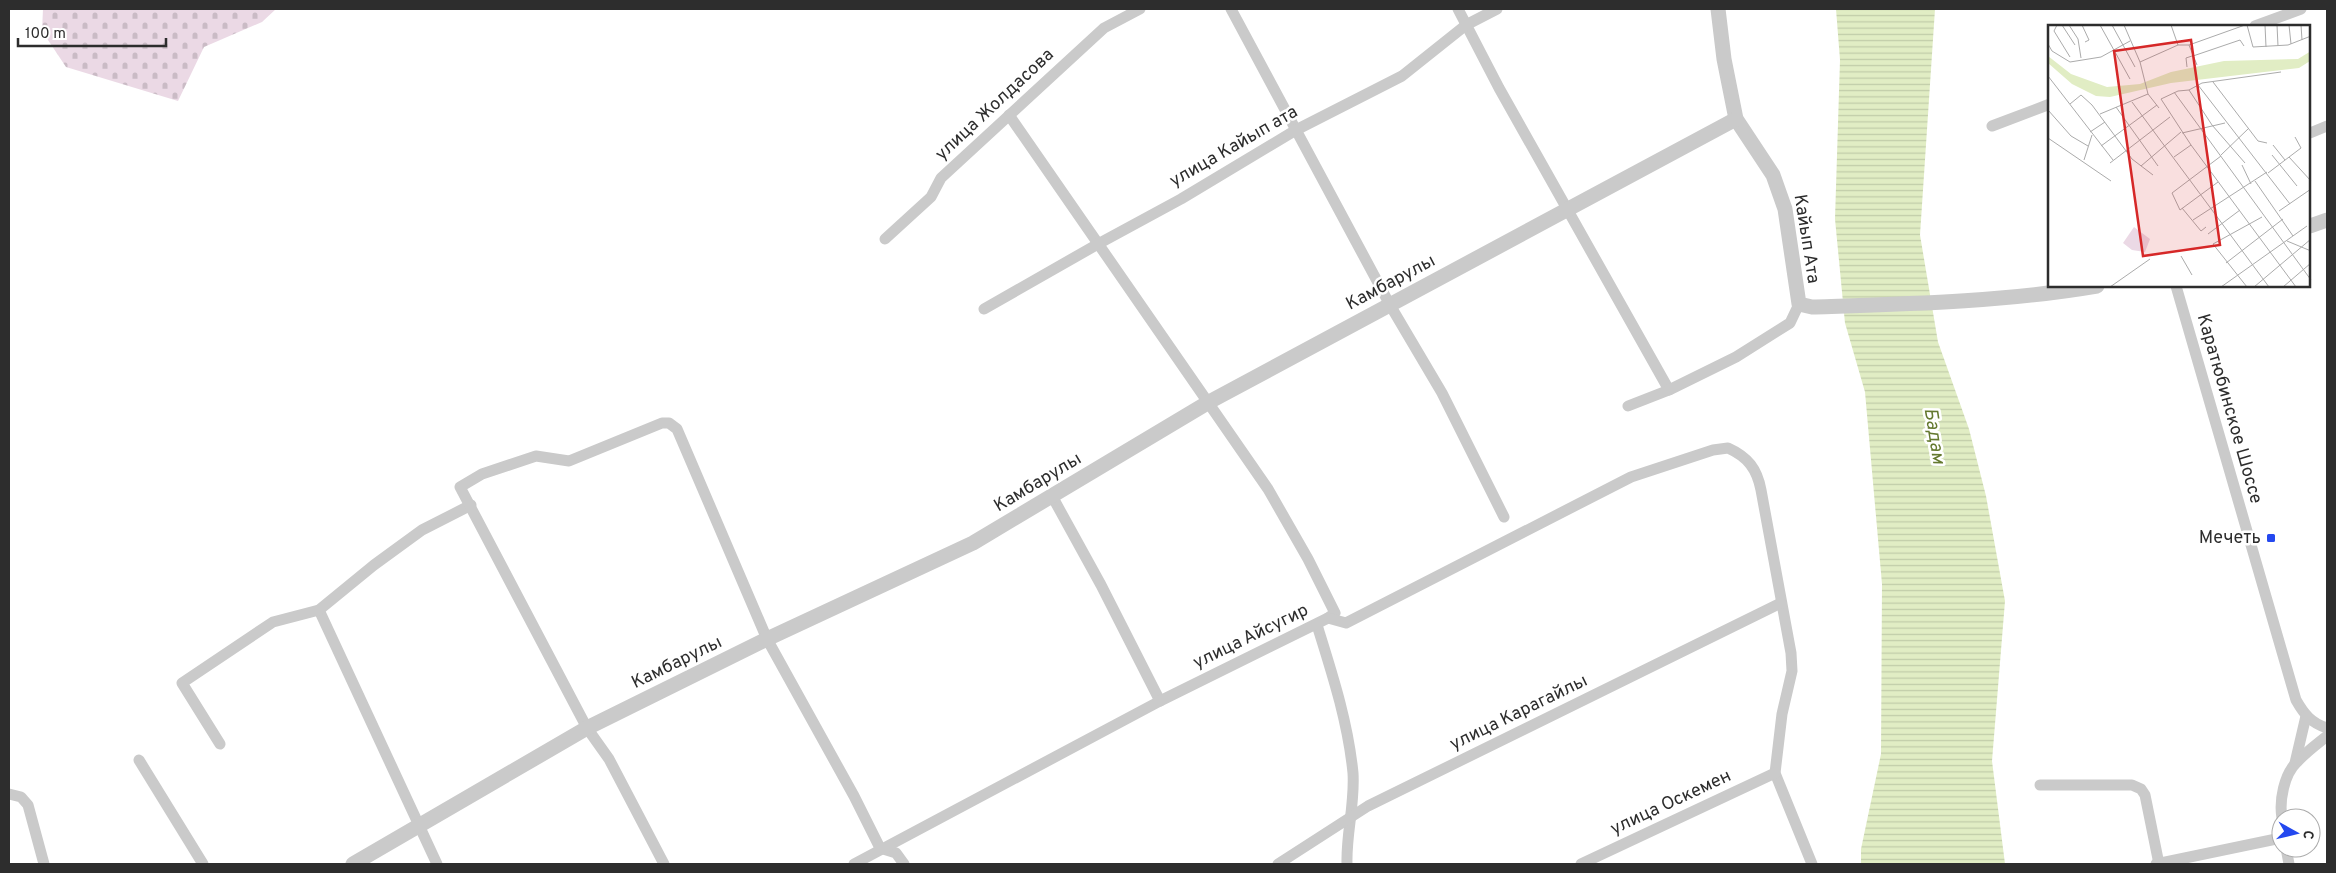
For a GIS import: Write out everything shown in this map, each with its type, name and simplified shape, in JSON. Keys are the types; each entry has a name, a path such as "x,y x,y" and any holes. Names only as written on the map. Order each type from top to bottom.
{"street":[{"name":"улица Жолдасова","path":"885,239 931,197 941,178 1104,28 1140,9"},
{"path":"1231,9 1390,305 1442,393 1504,518"},
{"path":"1458,9 1668,390"},
{"name":"улица Кайып ата","path":"984,309 1181,199 1296,130 1402,76 1466,25 1496,9"},
{"name":"Кайып Ата","path":"1718,9 1724,59 1736,119 1773,175 1780,191 1785,209 1799,304 1812,307 1972,300 2057,293 2086,288"},
{"path":"2258,25 2301,9"},
{"path":"1992,126 2048,105"},
{"path":"1008,115 1268,489 1308,559 1335,613 1328,618"},
{"name":"Камбарулы","path":"353,864 587,728 768,639 973,543 1209,402 1736,119"},
{"path":"2311,133 2327,126"},
{"path":"2311,226 2327,220"},
{"name":"Каратюбинское Шоссе","path":"2177,288 2275,634 2296,700 2306,716"},
{"path":"1628,406 1668,390 1736,357 1790,323 1799,304"},
{"path":"664,864 609,759 587,728 460,487 482,474 536,456 569,461 662,423 669,423 677,430 768,639 854,796 880,848 896,853 904,864"},
{"name":"улица Айсугир","path":"854,864 880,848 1160,701 1328,618 1346,623 1631,477 1713,450 1728,448 1750,462 1758,475 1781,603"},
{"path":"1052,496 1101,585 1160,701"},
{"path":"220,744 182,683 273,622 319,610 374,565 422,530 471,506"},
{"path":"1781,603 1791,653 1792,671 1782,714 1775,773 1812,864"},
{"name":"улица Карагайлы","path":"1278,864 1351,819 1368,806 1781,603"},
{"path":"319,610 418,827 437,864"},
{"path":"1317,625 1337,688 1347,733 1353,774 1351,819 1346,843 1347,864"},
{"path":"2280,808 2284,786 2295,763 2306,716 2319,726 2327,728"},
{"path":"2295,763 2327,736"},
{"path":"139,760 203,864"},
{"name":"улица Оскемен","path":"1581,864 1775,773"},
{"path":"2040,785 2132,785 2141,789 2145,795 2158,864 2271,840"},
{"path":"9,794 21,797 28,805 44,864"}],"green space":[{"path":"43,9 276,9 262,22 204,47 178,101 66,67 42,31"}],"water":[{"name":"Бадам","path":"1836,9 1935,9 1920,235 1938,342 1969,429 1986,496 2005,601 1992,761 2005,864 1861,864 1861,849 1881,754 1882,584 1865,392 1845,323 1835,219 1840,60"}],"place":[{"name":"Мечеть","path":"2271,538"}]}
